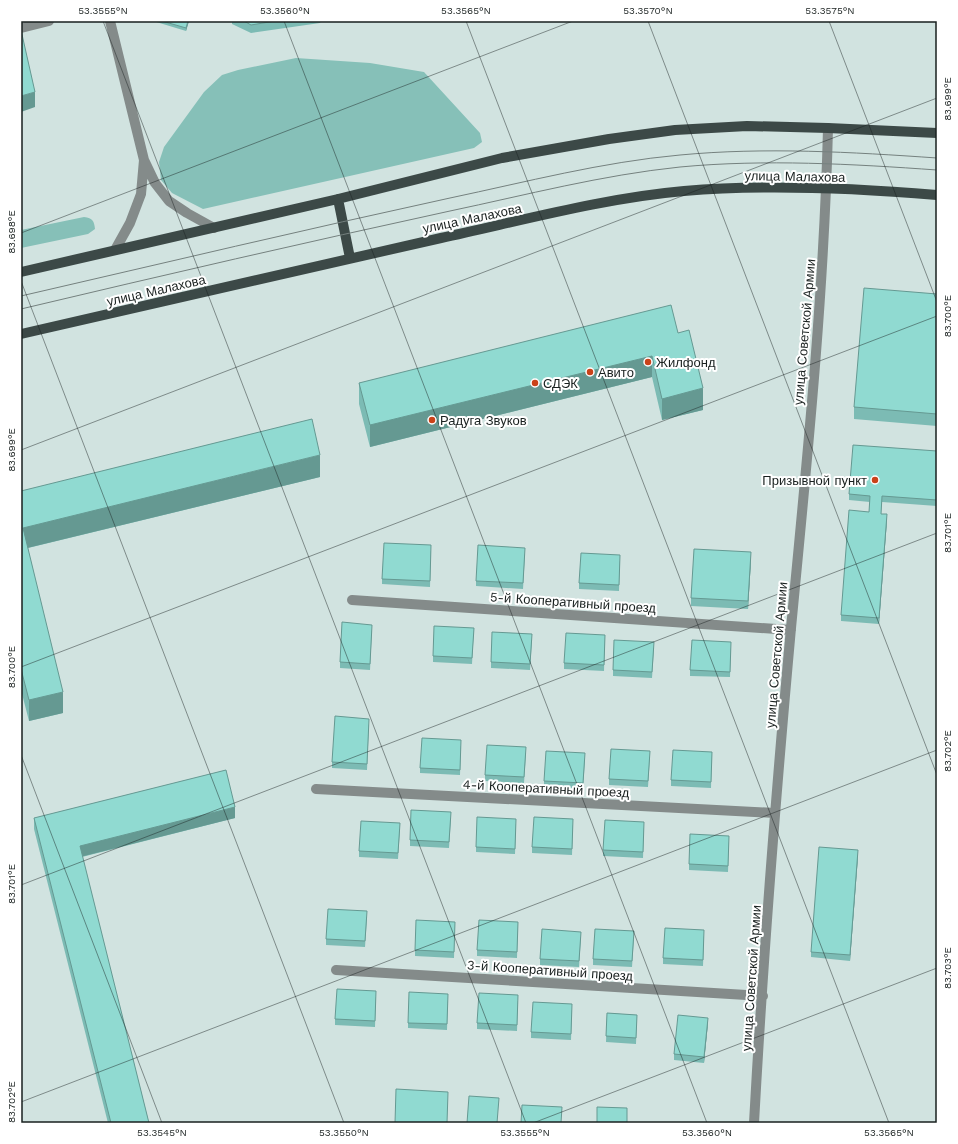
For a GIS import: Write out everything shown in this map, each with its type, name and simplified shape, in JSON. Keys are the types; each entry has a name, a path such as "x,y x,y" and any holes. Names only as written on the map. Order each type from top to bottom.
{"main road":[{"path":"21,272 214,228 502,158 609,140 675,130 746,126 937,133"},
{"name":"улица Малахова","path":"21,334 350,258 622,199 684,191 751,187 827,189 937,195"},
{"path":"338,198 350,258"}],"street":[{"path":"21,28 50,21"},
{"path":"110,21 144,160 155,183 169,201 214,228"},
{"name":"улица Советской Армии","path":"754,1123 775,813 804,499 820,301 827,189 828,128"},
{"path":"115,250 130,223 141,194 144,160"},
{"name":"5-й Кооперативный проезд","path":"352,600 791,630"},
{"name":"4-й Кооперативный проезд","path":"316,789 775,813"},
{"name":"3-й Кооперативный проезд","path":"336,970 763,996"}],"shaded area":[{"path":"296,58 370,63 424,72 480,133 482,142 474,148 203,209 172,193 161,180 159,162 164,147 204,92 222,75 238,70"},
{"path":"84,217 91,219 94,224 95,229 88,234 21,248 21,230"}],"building":[{"path":"162,21 188,21 186,28"},
{"path":"244,21 275,21 251,25"},
{"path":"21,30 35,92 21,96"},
{"path":"864,288 937,294 937,414 854,407"},
{"path":"671,305 678,333 689,330 703,388 662,399 652,356 370,425 359,383"},
{"path":"312,419 320,455 23,528 63,692 29,700 21,669 21,491"},
{"path":"853,445 937,451 937,500 882,496 881,514 887,514 879,618 841,615 849,510 869,512 870,496 849,494"},
{"path":"384,543 431,545 430,581 382,579"},
{"path":"478,545 525,548 523,583 476,581"},
{"path":"694,549 751,552 748,601 691,598"},
{"path":"581,553 620,555 619,585 579,583"},
{"path":"342,622 372,625 370,664 340,662"},
{"path":"434,626 474,628 472,658 433,656"},
{"path":"492,632 532,634 530,664 491,662"},
{"path":"566,633 605,635 604,665 564,663"},
{"path":"614,640 654,642 652,672 613,670"},
{"path":"692,640 731,642 730,672 690,670"},
{"path":"335,716 369,719 367,764 332,762"},
{"path":"422,738 461,740 460,770 420,768"},
{"path":"487,745 526,747 524,777 485,775"},
{"path":"611,749 650,751 648,781 609,779"},
{"path":"673,750 712,752 711,782 671,780"},
{"path":"546,751 585,753 583,783 544,781"},
{"path":"226,770 235,807 80,846 149,1123 111,1123 34,818"},
{"path":"411,810 451,812 449,842 410,840"},
{"path":"477,817 516,819 515,849 476,847"},
{"path":"534,817 573,819 572,849 532,847"},
{"path":"605,820 644,822 643,852 603,850"},
{"path":"361,821 400,823 398,853 359,851"},
{"path":"690,834 729,836 728,866 689,864"},
{"path":"819,847 858,850 850,955 811,952"},
{"path":"328,909 367,911 365,941 326,939"},
{"path":"416,920 455,922 454,952 415,950"},
{"path":"479,920 518,922 517,952 477,950"},
{"path":"665,928 704,930 703,960 663,958"},
{"path":"542,929 581,932 579,961 540,959"},
{"path":"595,929 634,931 632,961 593,959"},
{"path":"337,989 376,991 375,1021 335,1019"},
{"path":"409,992 448,994 447,1024 408,1023"},
{"path":"479,993 518,995 517,1025 477,1023"},
{"path":"533,1002 572,1004 571,1034 531,1032"},
{"path":"607,1013 637,1015 636,1038 606,1036"},
{"path":"678,1015 708,1018 704,1057 674,1054"},
{"path":"396,1089 448,1092 447,1123 395,1123"},
{"path":"469,1096 499,1098 497,1123 467,1123"},
{"path":"522,1105 562,1107 561,1123 521,1123"},
{"path":"597,1107 627,1108 627,1123 597,1123"}],"tram line":[{"path":"21,296 396,210 564,173 622,162 680,155 744,151 840,152 937,158"},
{"path":"21,309 396,223 564,186 622,175 680,167 744,163 841,164 937,170"}],"place":[{"name":"Жилфонд","path":"648,362"},
{"name":"Авито","path":"590,372"},
{"name":"СДЭК","path":"535,383"},
{"name":"Радуга Звуков","path":"432,420"},
{"name":"Призывной пункт","path":"875,480"}]}
